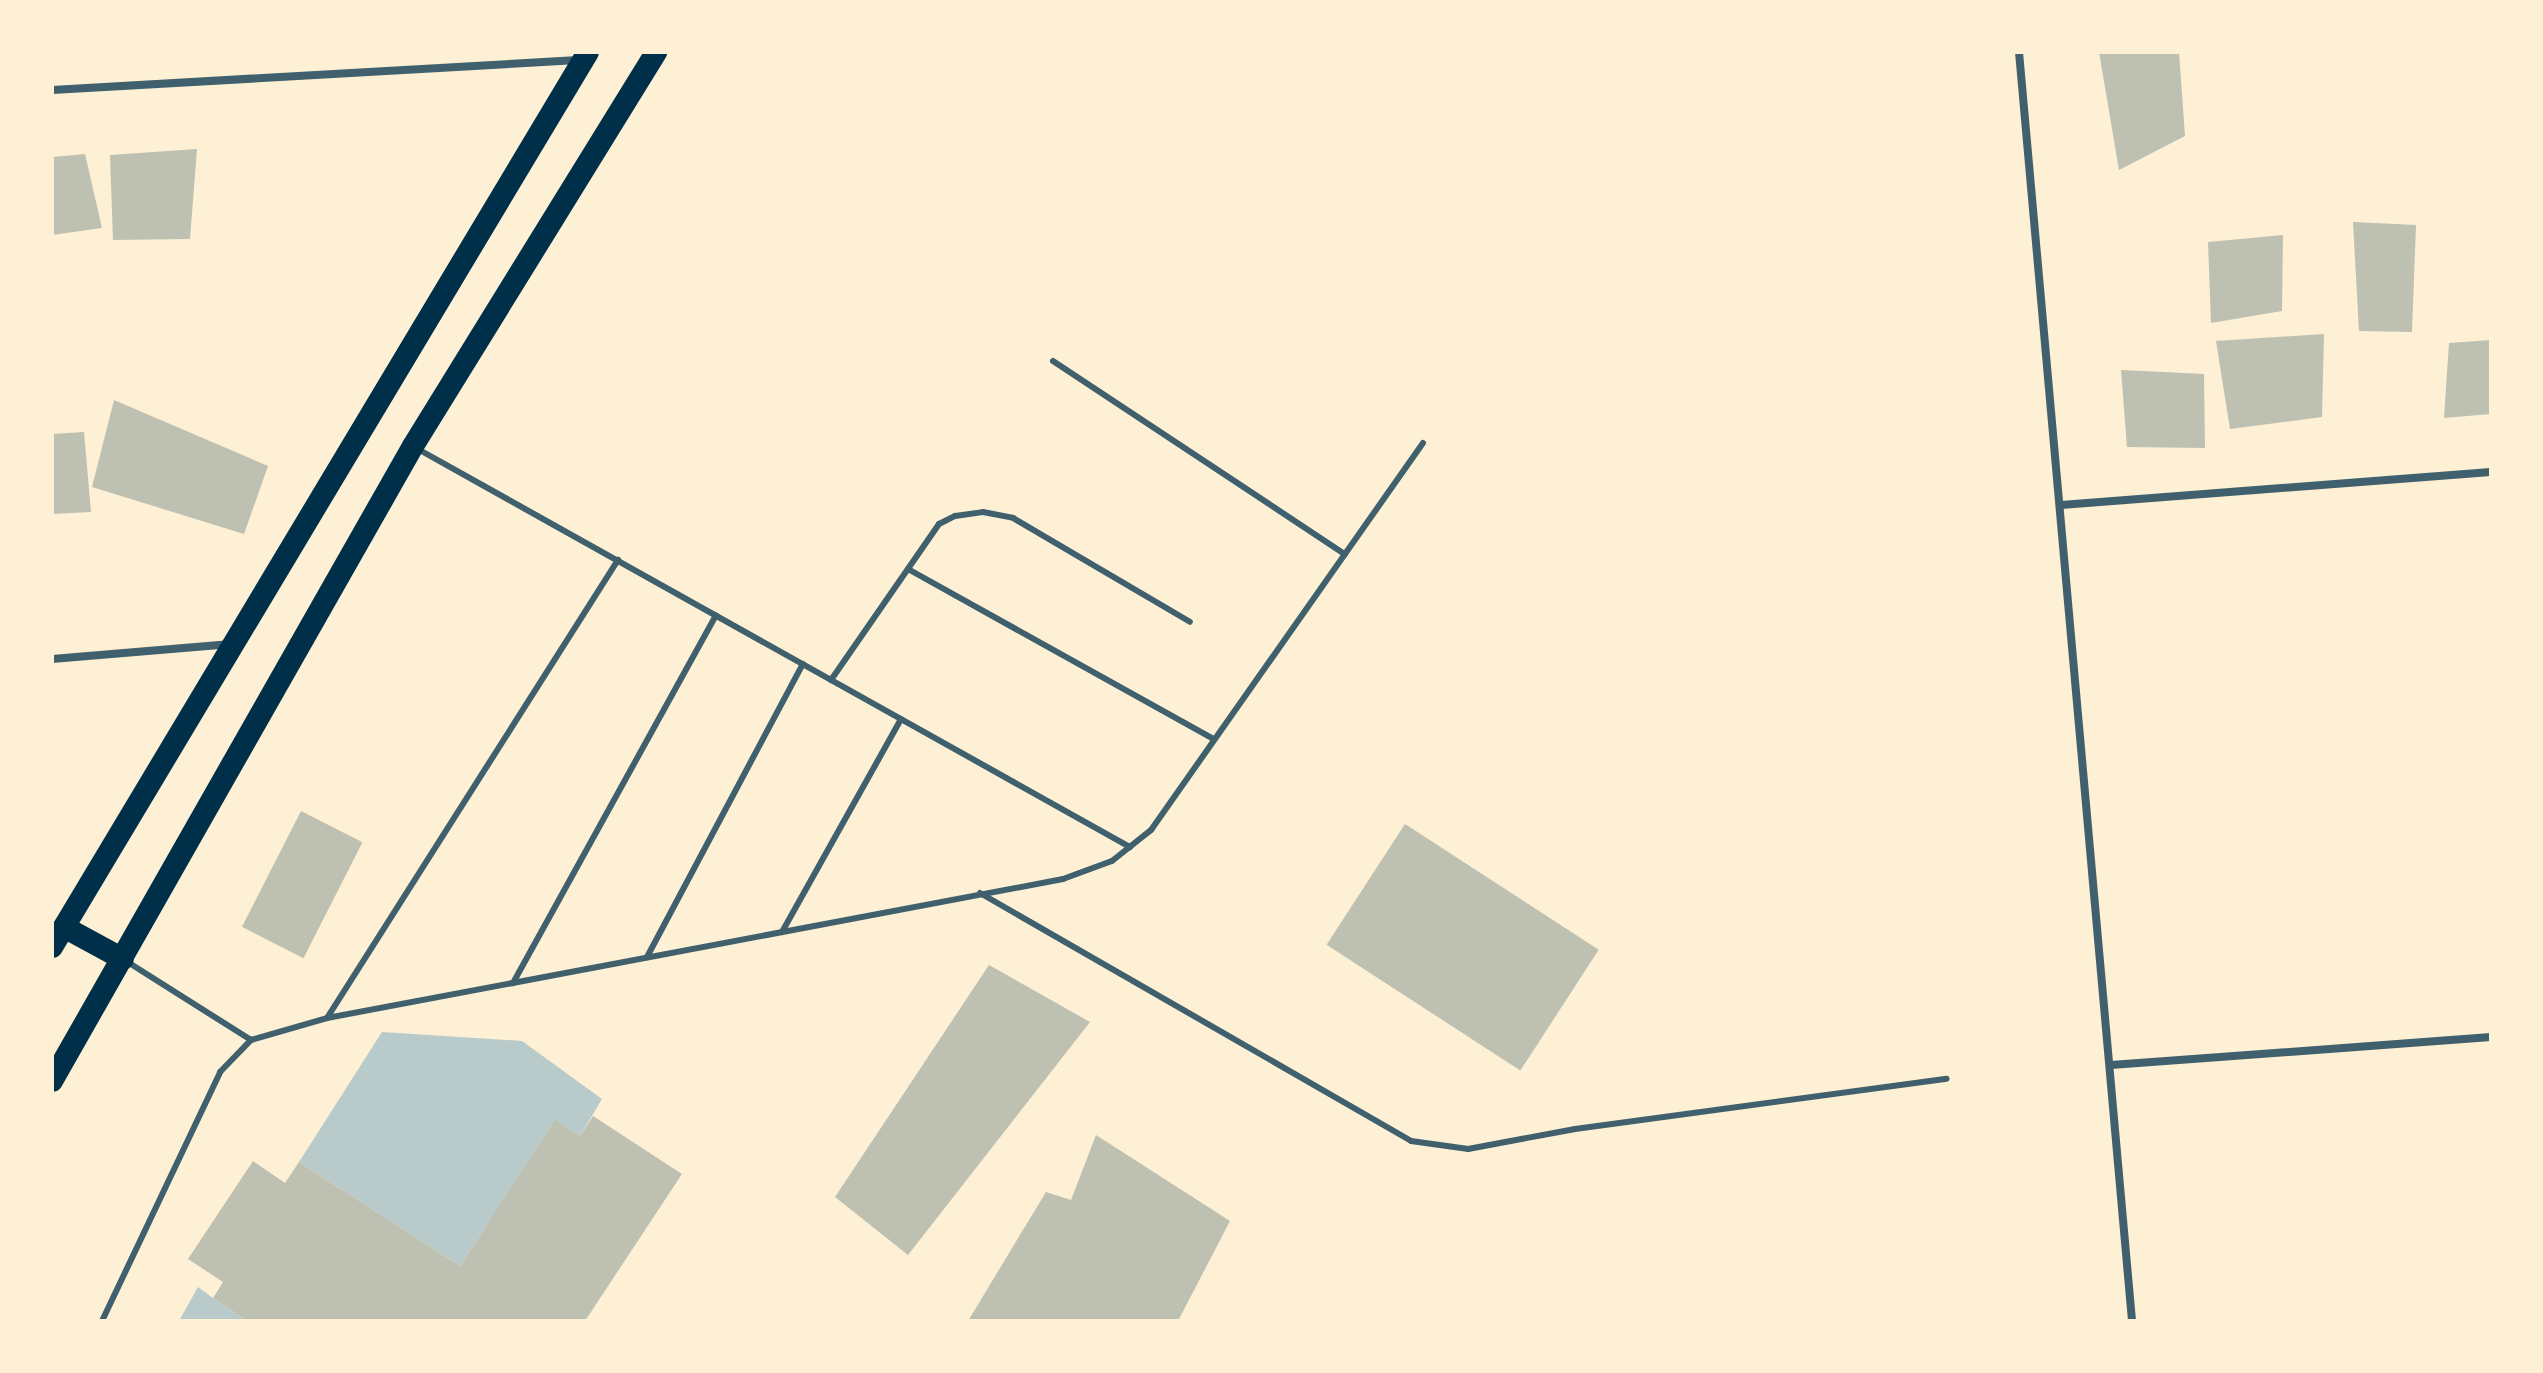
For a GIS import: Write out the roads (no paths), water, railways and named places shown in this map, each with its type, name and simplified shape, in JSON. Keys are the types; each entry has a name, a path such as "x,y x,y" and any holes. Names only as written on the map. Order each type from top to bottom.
{"highway":[{"path":"52,1081 413,446 656,52"},
{"path":"52,947 586,56"},
{"path":"64,927 123,959"}],"street":[{"path":"2019,52 2132,1321"},
{"path":"52,90 586,56"},
{"path":"2061,505 2491,472"},
{"path":"52,659 233,644"},
{"path":"2111,1065 2491,1037"}],"lane":[{"path":"1053,361 1345,554"},
{"path":"102,1321 220,1072 251,1040 327,1018 1063,879 1112,861 1151,830 1423,443"},
{"path":"413,446 1130,847"},
{"path":"831,680 939,524 983,512 1013,518 1190,622"},
{"path":"327,1018 618,560"},
{"path":"908,569 1214,739"},
{"path":"513,983 716,615"},
{"path":"647,957 803,664"},
{"path":"782,932 901,719"},
{"path":"980,893 1411,1141 1468,1149 1575,1129 1947,1079"},
{"path":"123,959 251,1040"}]}
